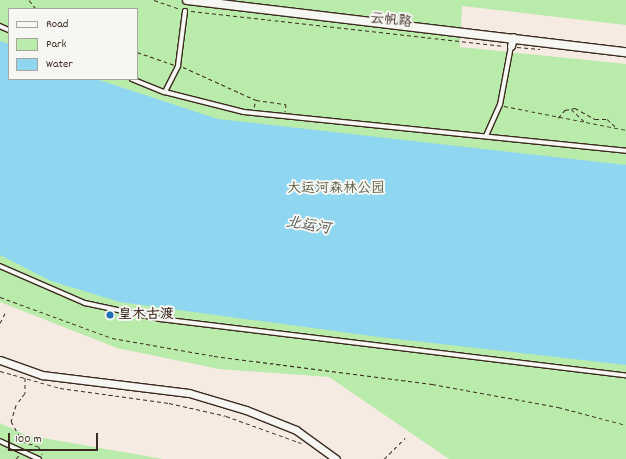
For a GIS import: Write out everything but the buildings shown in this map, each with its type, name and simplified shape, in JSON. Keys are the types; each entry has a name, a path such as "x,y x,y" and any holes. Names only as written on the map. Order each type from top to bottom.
{"street":[{"name":"云帆路","path":"191,0 513,37 626,52"},
{"path":"511,46 513,37"},
{"path":"0,360 26,371 189,393 235,406 296,430 336,459"}],"lane":[{"path":"166,92 178,66 186,11"},
{"path":"486,136 500,105 511,46"},
{"path":"135,80 166,92 254,113 626,151"},
{"path":"0,266 85,303 160,319 626,375"},
{"path":"0,441 40,459"}],"path":[{"path":"29,0 35,8"},
{"name":"云帆路","path":"154,0 186,11 546,50"},
{"path":"138,52 178,66 256,100 286,104 284,116"},
{"path":"254,113 256,100"},
{"path":"500,105 558,118 626,130"},
{"path":"558,118 571,109 585,111 595,119 607,119 617,129"},
{"path":"571,109 586,123"},
{"path":"0,297 112,338 214,356 432,384 558,407 626,425"},
{"path":"0,323 5,313"},
{"path":"0,371 25,380 226,416 301,443"},
{"path":"26,371 25,393 16,405 11,421 22,441 39,447 40,459"},
{"path":"384,459 405,438"}],"green space":[{"name":"大运河森林公园","path":"0,0 626,0 626,25 462,6 460,47 626,64 626,459 449,459 329,377 219,369 117,348 0,302"},
{"path":"0,423 26,435 163,459 0,459"}],"water":[{"name":"北运河","path":"0,41 8,44 8,80 99,80 218,119 626,165 626,365 379,337 120,302 51,281 0,255"}],"place":[{"name":"皇木古渡","path":"110,315"}]}
